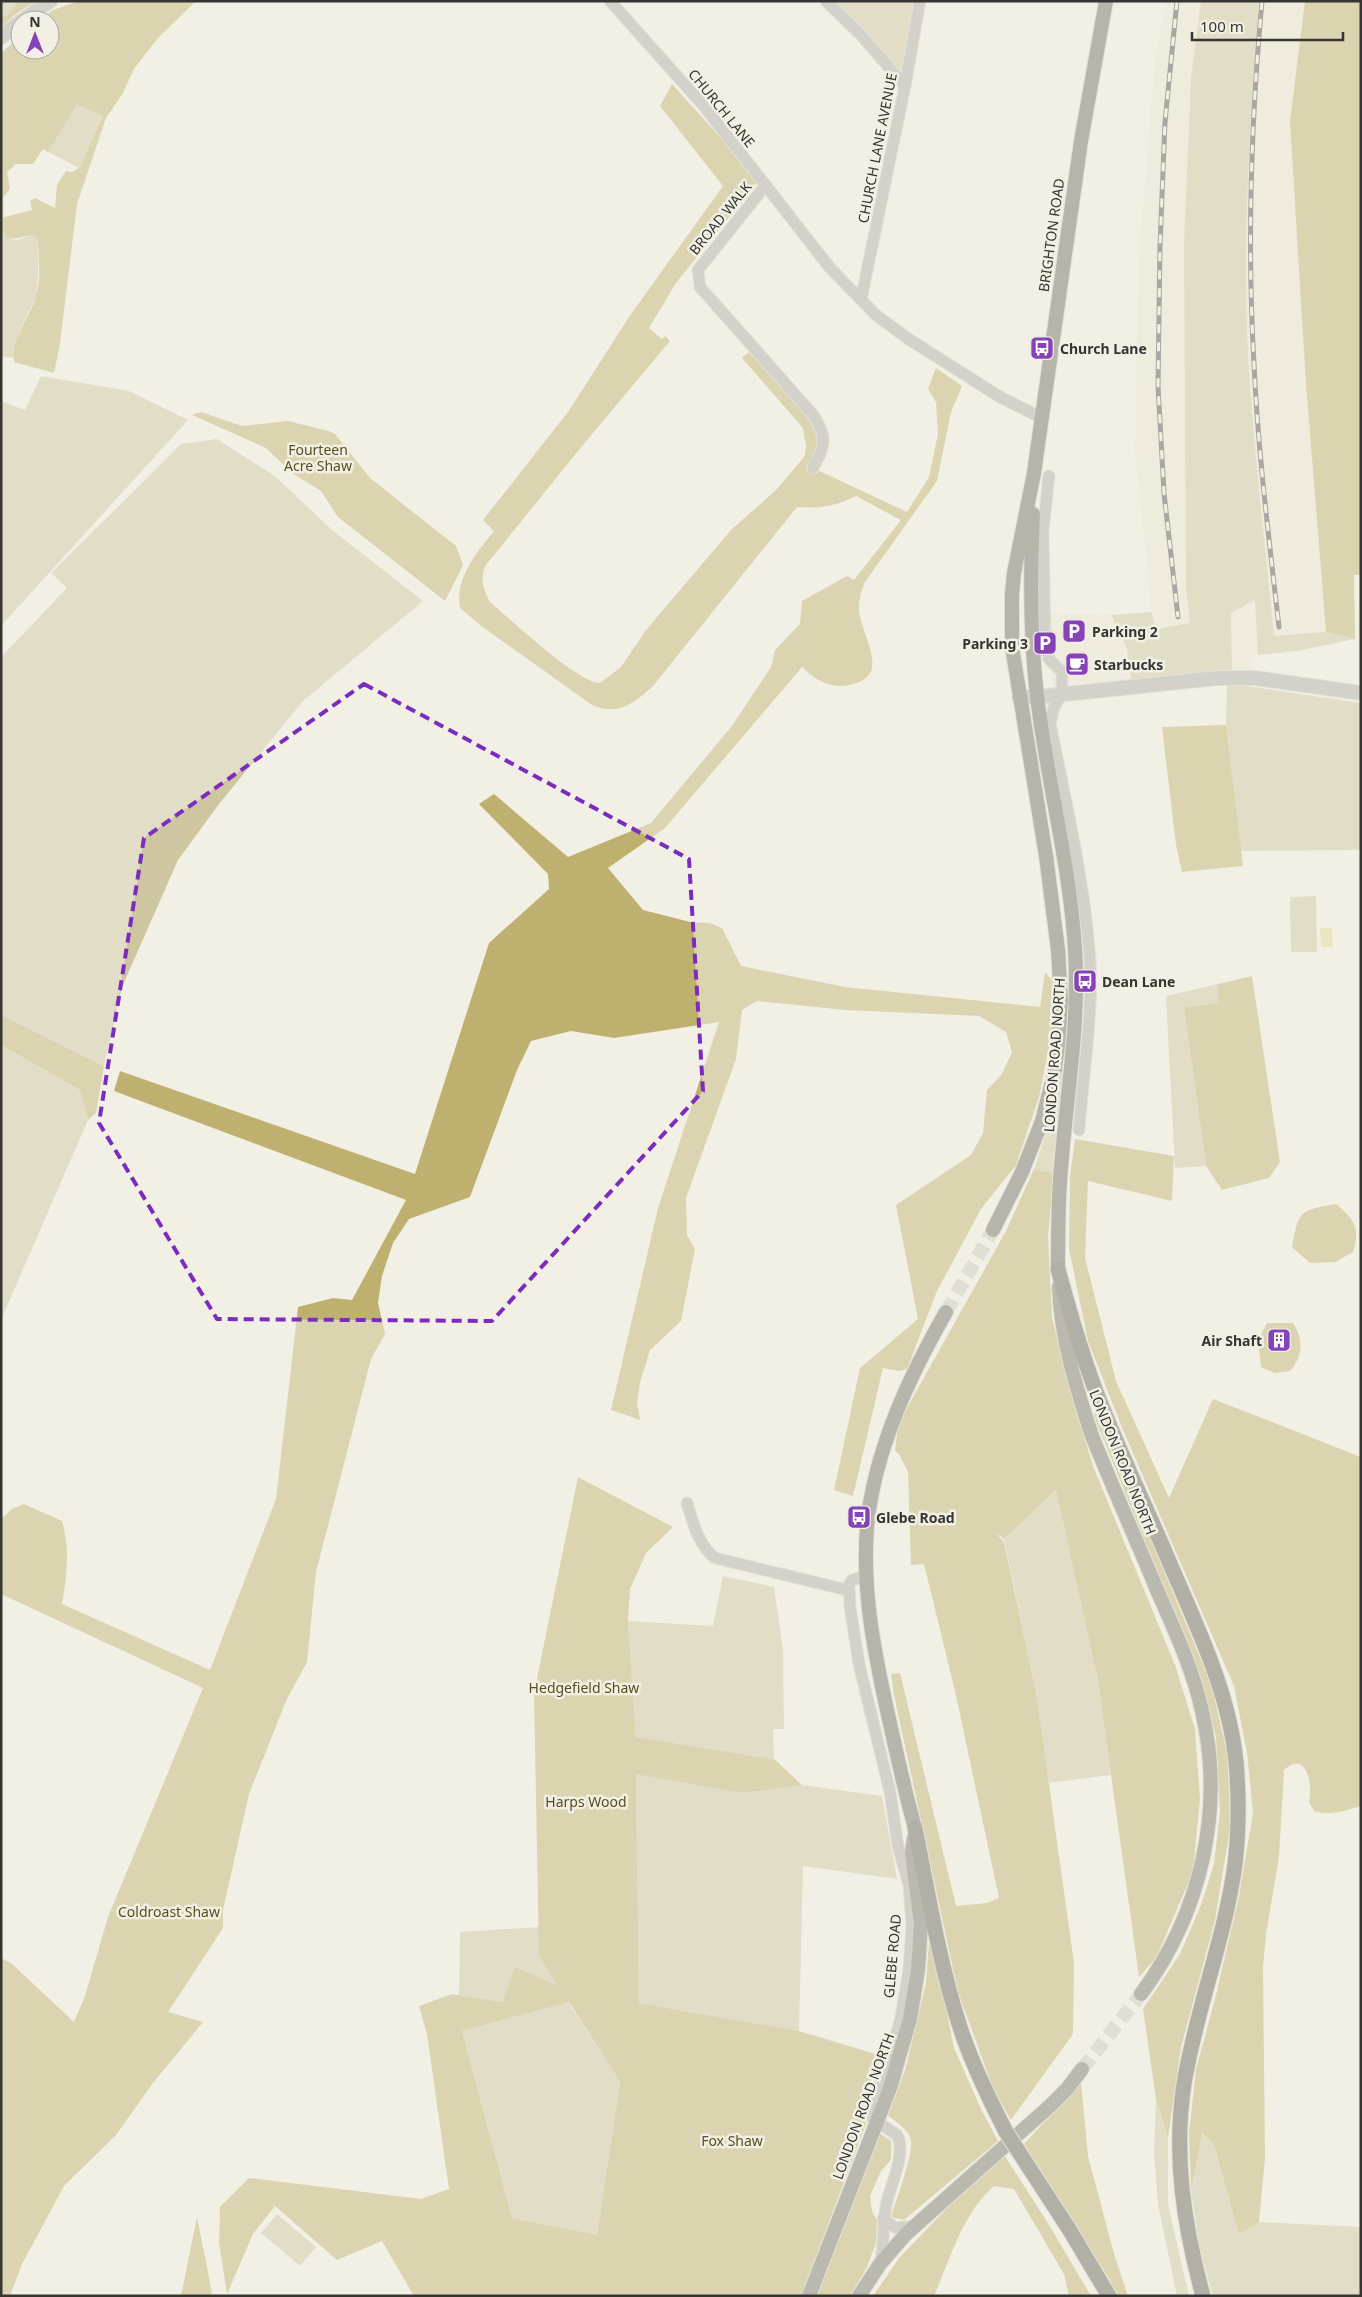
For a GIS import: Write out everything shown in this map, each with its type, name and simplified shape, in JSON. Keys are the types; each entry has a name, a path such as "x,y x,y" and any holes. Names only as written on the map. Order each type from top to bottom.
{"highway":[{"name":"BRIGHTON ROAD","path":"1019,698 1012,647 1013,587 1034,473 1081,141 1106,1"},
{"name":"BRIGHTON ROAD","path":"1034,473 1037,698"},
{"name":"LONDON ROAD NORTH","path":"994,1230 1022,1172 1042,1121 1054,1074 1060,1025 1060,975 1046,856 1019,698"},
{"name":"LONDON ROAD NORTH","path":"1037,698 1070,896 1076,973 1072,1052 1060,1181 1058,1269"},
{"path":"1058,1269 1074,1327 1100,1403 1208,1654 1225,1706 1236,1758 1238,1811 1235,1864 1224,1918 1189,2057 1181,2110 1181,2191 1190,2244 1203,2296"},
{"name":"LONDON ROAD NORTH","path":"915,1828 871,1631 866,1576 868,1525 878,1470 885,1444 904,1397 946,1312"},
{"path":"915,1828 949,1987 960,2025 987,2096 1006,2132 1069,2229 1109,2296"}],"main road":[{"name":"LONDON ROAD NORTH","path":"1058,1269 1060,1313 1079,1398 1101,1457 1188,1663 1202,1712 1210,1760 1208,1834 1198,1881 1190,1907 1169,1952 1141,1994"},
{"name":"LONDON ROAD NORTH","path":"809,2296 877,2122 900,2057 915,1995 921,1925 912,1852 915,1828"},
{"path":"859,2296 880,2264 914,2226 1051,2105 1082,2069"}],"street":[{"path":"37,10 50,1"},
{"name":"CHURCH LANE","path":"610,1 703,105 830,268 876,315 907,338 1000,397 1042,418"},
{"path":"826,1 860,34 905,86"},
{"name":"CHURCH LANE AVENUE","path":"861,300 905,86 920,1"},
{"name":"BROAD WALK","path":"765,186 698,270 700,287 814,416 823,432 824,446 813,468"},
{"name":"BRIGHTON ROAD","path":"1049,476 1037,607 1049,659 1062,672 1062,694"},
{"path":"1019,698 1037,698 1217,678 1255,678 1361,693"},
{"path":"1043,739 1050,724 1054,707 1062,694"},
{"path":"1050,724 1084,899 1090,961 1089,1007 1079,1130"},
{"path":"687,1503 698,1534 708,1552 715,1558 847,1590 852,1580 866,1576"},
{"name":"GLEBE ROAD","path":"847,1590 859,1664 890,1792 898,1846 909,1885 911,1905 911,1947 906,1993 894,2044 870,2108 872,2118 877,2122"},
{"path":"877,2122 891,2129 897,2135 902,2150 883,2219 883,2246 880,2264"},
{"path":"883,2219 896,2228 914,2226"}],"highlighted area":[{"path":"364,684 689,859 703,1091 492,1321 217,1319 99,1123 144,838"}],"shaded area":[{"path":"1,1 20,1 12,10 10,10 9,14 1,17"},
{"path":"833,1 914,1 902,72"},
{"path":"1166,1 1324,1 1306,384 1326,632 1252,655 1253,669 1232,674 1232,667 1157,661 1135,452 1138,270 1155,57"},
{"path":"1201,1 1259,1 1247,194 1247,340 1252,418 1274,636 1326,632 1355,639 1297,651 1258,655 1255,600 1231,613 1232,674 1131,680 1127,649 1111,615 1152,612 1155,629 1190,623 1186,588 1184,244 1191,78"},
{"path":"77,103 103,116 79,168 48,152"},
{"path":"1,193 4,204 4,228 7,236 13,240 34,236 39,243 37,295 19,332 14,358 1,356"},
{"path":"41,376 129,391 188,420 1,626 1,401 25,410"},
{"path":"217,439 276,477 332,530 423,601 303,701 219,804 178,860 122,987 104,1066 1,1015 1,657 67,588 51,573 181,444"},
{"path":"1045,613 1111,615 1127,650 1131,680 1052,686"},
{"path":"1227,683 1361,703 1361,850 1240,851 1226,725"},
{"path":"1316,896 1317,952 1291,952 1290,897"},
{"path":"1320,928 1332,928 1333,947 1321,947"},
{"path":"1218,984 1220,1003 1184,1007 1206,1166 1175,1168 1166,996"},
{"path":"1,1045 80,1090 88,1120 1,1320"},
{"path":"1063,1068 1066,1071 1058,1120 1054,1173 1034,1169 1050,1121"},
{"path":"1056,1490 1098,1681 1111,1775 1048,1783 1036,1692 1004,1539"},
{"path":"723,1576 774,1587 783,1650 784,1729 773,1729 774,1759 636,1737 628,1621 713,1626"},
{"path":"636,1773 743,1793 802,1785 882,1796 897,1879 803,1866 799,2031 639,2003"},
{"path":"539,1927 539,1956 559,1987 503,2002 459,1995 460,1932"},
{"path":"568,2002 620,2082 597,2236 512,2218 462,2031"},
{"path":"1156,2099 1168,2137 1168,2204 1189,2296 1177,2296 1158,2205 1154,2152"},
{"path":"1201,2133 1214,2145 1239,2233 1259,2222 1361,2227 1361,2296 1213,2296 1200,2250 1191,2190"},
{"path":"277,2214 316,2247 300,2266 261,2233"}],"green space":[{"path":"19,1 37,1 22,10 12,10"},
{"path":"79,1 196,1 157,39 134,69 123,93 106,118 77,204 60,344 54,373 14,362 15,344 18,335 37,293 39,243 34,236 8,238 5,234 1,218 32,210 30,201 35,198 55,208 57,185 66,171 72,172 79,168 103,116 77,104 48,152 43,149 33,164 16,164 7,172 10,189 2,199 1,53 10,45 10,60 60,60 60,10 53,10"},
{"path":"1305,1 1361,1 1361,575 1354,575 1355,639 1326,632 1306,384 1290,121"},
{"path":"10,13 10,19 1,27 1,17"},
{"name":"Coldroast Shaw","path":"672,84 759,180 676,283 649,328 662,339 665,336 670,341 486,565 483,575 484,589 490,602 544,649 577,673 600,683 621,667 646,630 731,530 776,490 805,455 806,446 803,428 742,358 749,352 800,407 815,431 818,448 811,467 907,512 929,477 938,434 936,402 928,389 936,368 962,386 951,412 937,481 865,582 862,590 859,612 872,656 870,674 863,680 850,685 836,686 812,676 802,667 665,828 608,868 643,910 690,922 710,923 722,928 741,966 845,987 1040,1007 1045,972 1052,981 1051,1037 1039,1097 1016,1165 981,1209 937,1291 907,1369 899,1371 883,1368 853,1496 834,1490 860,1368 918,1319 896,1205 971,1155 983,1133 987,1090 1002,1074 1012,1052 1006,1032 979,1016 845,1010 757,1001 742,1010 736,1059 686,1198 687,1235 695,1249 681,1321 650,1350 640,1382 637,1403 640,1420 611,1410 658,1208 719,1022 614,1038 571,1031 531,1041 517,1070 470,1197 409,1219 393,1243 382,1276 378,1303 385,1334 371,1359 316,1572 307,1662 286,1701 249,1794 223,1910 223,1928 168,2012 203,2022 153,2083 116,2135 64,2186 22,2264 10,2296 1,2296 1,1958 11,1963 74,2022 85,1996 108,1917 203,1688 1,1594 1,1519 12,1509 24,1504 62,1521 65,1531 67,1562 62,1604 210,1670 276,1499 298,1307 333,1298 352,1300 406,1200 114,1091 120,1071 415,1174 489,943 549,889 548,874 479,804 494,794 568,857 651,823 732,726 771,667 775,650 800,624 802,601 847,576 854,580 901,520 856,496 827,506 813,508 797,507 653,686 632,703 618,709 592,705 480,625 460,608 461,586 468,566 494,531 483,520 568,412 631,314 723,186 660,106"},
{"name":"Fourteen Acre Shaw","path":"201,412 242,426 288,421 335,434 370,478 456,546 463,565 445,601 338,517 321,491 292,473 266,448 192,415"},
{"path":"1226,725 1243,866 1182,872 1176,845 1162,727"},
{"path":"1252,976 1280,1162 1269,1178 1222,1190 1206,1166 1184,1007 1219,1003 1218,984"},
{"path":"1,1015 104,1066 96,1113 88,1120 80,1090 1,1045"},
{"path":"1075,1139 1174,1156 1172,1201 1088,1181 1085,1258 1116,1381 1169,1498 1213,1399 1361,1457 1361,1806 1331,1813 1314,1811 1309,1802 1310,1787 1307,1772 1298,1764 1284,1770 1279,1857 1266,1934 1263,1968 1265,2158 1259,2222 1239,2234 1214,2145 1202,2133 1191,2190 1189,2133 1196,2069 1216,1995 1239,1896 1253,1813 1247,1753 1234,1686 1123,1430 1088,1341 1069,1249 1070,1176"},
{"path":"1034,1169 1054,1173 1048,1236 1052,1318 1075,1407 1093,1466 1175,1665 1195,1729 1200,1799 1193,1872 1156,1958 1139,1977 1098,1681 1056,1490 1004,1539 996,1533 1004,1542 1036,1692 1074,1963 1073,2034 1011,2120 994,2091 958,1992 894,1695 891,1674 900,1673 956,1906 987,1903 999,1898 955,1691 924,1564 911,1565 908,1472 899,1454 895,1451 898,1424 1006,1231"},
{"path":"1336,1204 1351,1219 1356,1230 1353,1252 1335,1262 1310,1263 1292,1247 1299,1219 1303,1214 1315,1208"},
{"path":"1267,1323 1293,1323 1297,1329 1300,1354 1290,1371 1274,1373 1261,1367 1258,1340"},
{"path":"1096,1408 1211,1684 1228,1757 1230,1829 1215,1920 1181,2047 1168,2137 1156,2099 1143,2009 1180,1954 1201,1905 1214,1864 1220,1812 1216,1737 1199,1674 1096,1421 1094,1414"},
{"name":"Fox Shaw","path":"578,1477 673,1527 646,1553 630,1589 628,1621 636,1737 774,1759 802,1785 743,1793 636,1774 639,2003 799,2031 882,2056 862,2104 866,2124 801,2296 414,2296 382,2241 337,2260 275,2206 253,2234 227,2294 219,2243 220,2207 249,2178 421,2199 449,2189 427,2034 419,2006 452,1994 503,2002 515,1967 558,1986 539,1956 534,1693","holes":["569,2002 620,2082 597,2235 512,2218 462,2031"]},
{"path":"930,1927 954,2048 981,2109 998,2141 904,2220 891,2217 907,2167 911,2141 905,2130 888,2116 906,2067 926,1983"},
{"path":"1081,2082 1088,2156 1114,2254 1128,2296 1117,2296 1110,2280 1024,2144"},
{"path":"879,2133 891,2141 891,2160 881,2171 870,2196 872,2211 877,2221 876,2243 867,2267 850,2296 815,2296"},
{"path":"1005,2156 1091,2296 1069,2296 1064,2274 1014,2189 994,2186 974,2209 958,2237 934,2296 873,2296 899,2258 952,2203"},
{"path":"197,2217 212,2292 210,2296 181,2296"}],"tunnel":[{"path":"946,1312 993,1230"},
{"path":"1082,2069 1141,1994"}],"railway":[{"path":"1177,1 1165,122 1160,246 1158,386 1164,493 1178,617"},
{"path":"1262,1 1255,91 1251,182 1252,319 1261,463 1279,627"}],"place":[{"name":"Church Lane","path":"1042,348"},
{"name":"Parking 2","path":"1074,631"},
{"name":"Parking 3","path":"1045,643"},
{"name":"Starbucks","path":"1077,664"},
{"name":"Dean Lane","path":"1085,981"},
{"name":"Air Shaft","path":"1279,1340"},
{"name":"Glebe Road","path":"859,1517"}],"park label":[{"name":"Hedgefield Shaw","path":"584,1687"},
{"name":"Harps Wood","path":"586,1801"}]}
